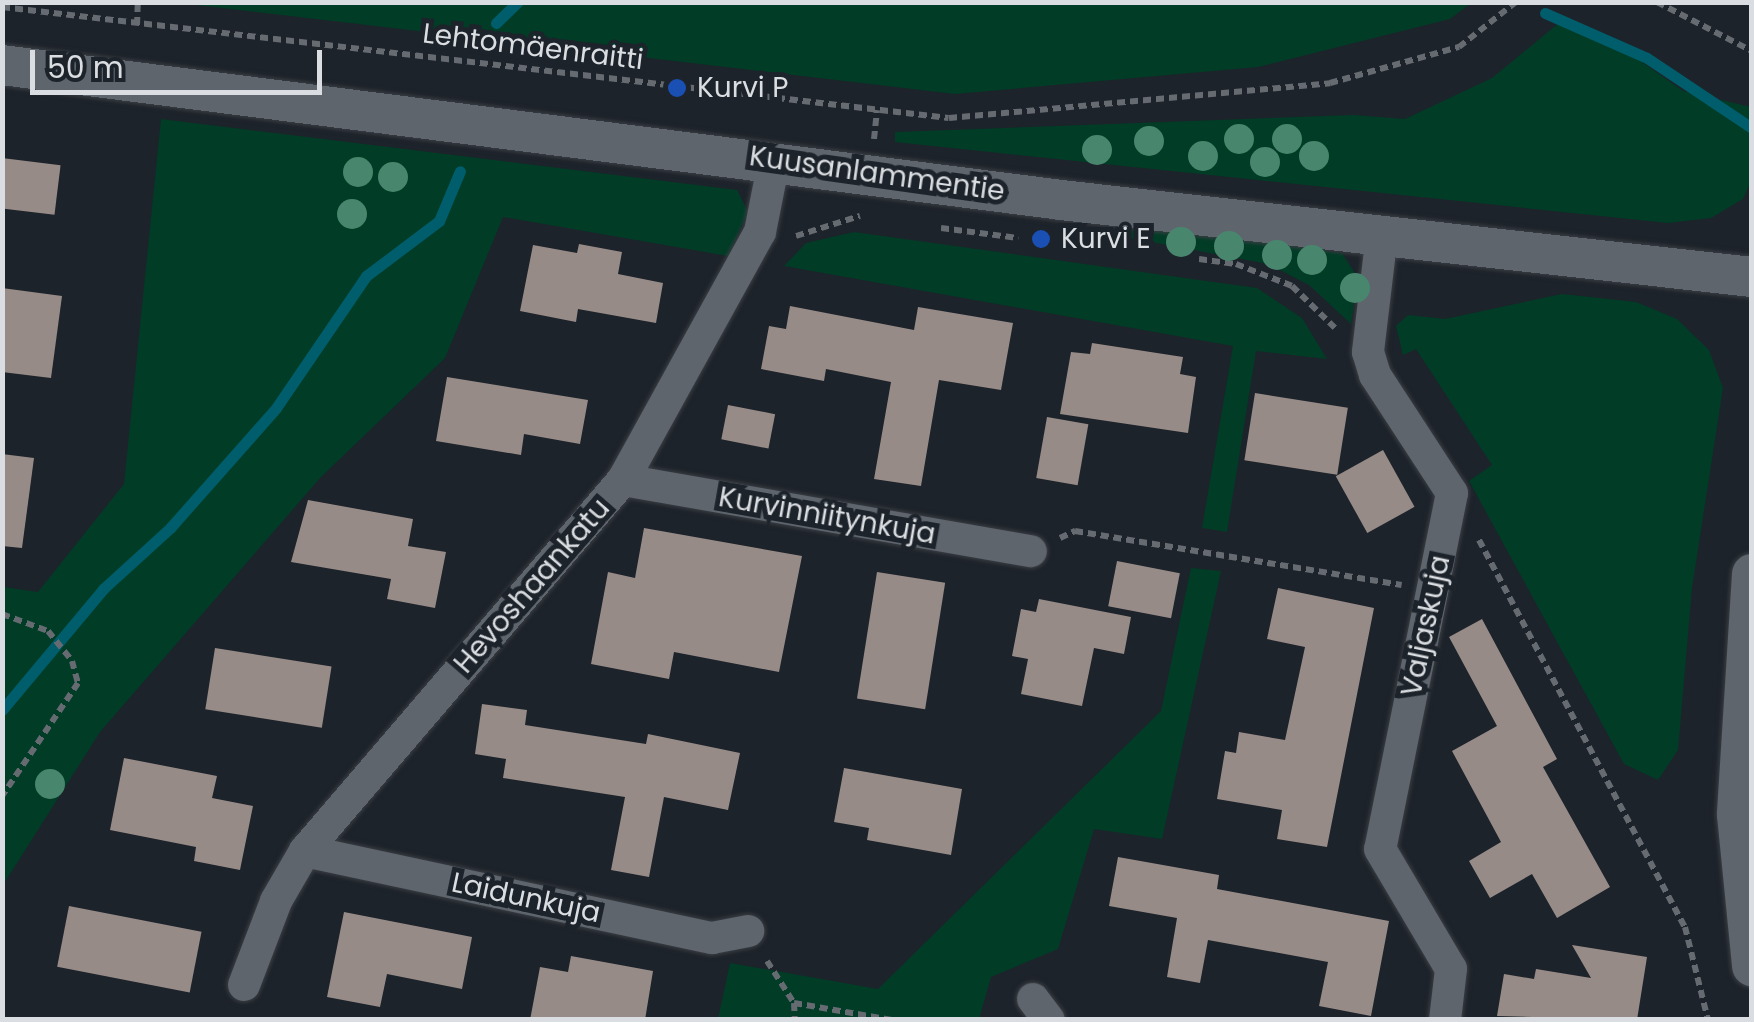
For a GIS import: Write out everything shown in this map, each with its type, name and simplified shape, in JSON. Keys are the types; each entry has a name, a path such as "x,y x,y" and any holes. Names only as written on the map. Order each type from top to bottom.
{"street":[{"name":"Kuusanlammentie","path":"2,65 1752,277"},
{"name":"Hevoshaankatu","path":"244,985 276,900 305,851 623,480 760,232 774,161"},
{"path":"1382,234 1366,335 1375,375 1452,493"},
{"name":"Kurvinniitynkuja","path":"623,480 1031,551"},
{"name":"Valjaskuja","path":"1445,1020 1451,969 1380,848 1452,493"},
{"path":"1752,574 1738,815 1752,966"},
{"name":"Laidunkuja","path":"305,851 712,938 748,930"}],"path":[{"path":"137,25 138,2"},
{"name":"Lehtomäenraitti","path":"2,7 949,118 1330,83 1459,47 1516,2"},
{"path":"1657,2 1752,51"},
{"path":"874,139 877,110"},
{"path":"760,232 791,239 820,224 868,216"},
{"path":"927,226 1023,238"},
{"path":"1177,256 1236,264 1292,286 1375,375"},
{"path":"1452,493 1684,927 1708,1020"},
{"path":"1031,551 1076,531 1432,590"},
{"path":"2,614 48,632 72,661 78,683 2,796"},
{"path":"748,930 794,1002 795,1020"},
{"path":"794,1002 892,1020"}],"green space":[{"path":"1471,2 1450,19 1258,67 955,94 179,3"},
{"path":"1559,23 1598,31 1683,91 1751,107 1751,181 1743,199 1711,218 1668,223 895,142 895,132 1353,115 1405,119 1492,78"},
{"path":"161,119 737,190 748,212 728,256 503,217 445,358 320,478 100,732 3,885 3,587 38,592 124,484"},
{"path":"1088,230 1168,230 1342,253 1358,278 1351,324 1309,285 1268,264"},
{"path":"854,232 1257,288 1302,318 1327,359 1256,351 1227,532 1202,528 1233,346 784,266 806,243"},
{"path":"1562,294 1636,302 1677,319 1709,350 1723,388 1692,588 1678,750 1658,780 1624,764 1469,481 1492,465 1416,349 1403,355 1396,326 1408,315 1445,319"},
{"path":"1191,568 1221,571 1162,839 1094,829 1058,949 991,977 979,1019 718,1019 730,963 878,989 1161,711"}],"building":[{"path":"2,158 61,165 54,215 2,208"},
{"path":"579,244 622,252 618,274 663,283 656,323 578,309 576,322 520,311 533,245 577,253"},
{"path":"2,288 62,296 51,378 2,372"},
{"path":"790,306 914,330 918,307 1013,323 1001,390 939,380 921,486 874,479 891,382 826,369 824,381 761,369 769,326 786,329"},
{"path":"1092,343 1183,357 1180,374 1196,377 1188,433 1060,414 1071,352 1090,354"},
{"path":"447,377 588,400 580,444 524,434 521,455 436,441"},
{"path":"1255,393 1348,408 1337,475 1244,460"},
{"path":"728,405 775,414 768,449 721,439"},
{"path":"1047,417 1088,424 1078,485 1036,478"},
{"path":"1383,450 1415,507 1367,533 1336,476"},
{"path":"2,454 34,458 22,548 2,546"},
{"path":"308,500 413,519 408,546 446,552 435,608 387,599 391,579 291,562"},
{"path":"644,528 802,556 779,672 674,652 669,679 591,664 608,572 635,578"},
{"path":"1117,561 1180,573 1171,618 1108,606"},
{"path":"877,572 945,583 925,709 857,698"},
{"path":"1278,588 1374,608 1327,847 1277,839 1282,810 1217,799 1225,751 1236,753 1239,732 1285,740 1305,647 1267,639"},
{"path":"1039,599 1131,617 1124,654 1094,648 1082,706 1021,694 1028,659 1012,656 1021,609 1036,612"},
{"path":"1482,619 1557,759 1543,767 1610,887 1557,918 1532,874 1490,898 1469,861 1501,842 1452,751 1497,726 1449,637"},
{"path":"215,648 332,666 322,728 205,709"},
{"path":"482,704 527,710 525,725 646,744 648,734 740,753 728,810 664,797 649,877 611,870 625,797 503,778 506,759 475,754"},
{"path":"124,758 217,776 212,798 253,806 240,870 194,861 196,847 110,830"},
{"path":"844,768 962,789 951,855 867,840 869,828 834,822"},
{"path":"1118,857 1219,875 1217,889 1389,921 1371,1016 1319,1006 1328,962 1208,940 1200,983 1167,977 1177,918 1109,906"},
{"path":"69,906 202,932 190,993 57,967"},
{"path":"344,912 472,937 462,989 387,974 380,1007 327,997"},
{"path":"1572,945 1647,957 1637,1020 1497,1016 1504,974 1534,979 1536,969 1591,978"},
{"path":"571,956 653,971 645,1020 530,1020 540,967 568,972"}],"waterway":[{"path":"496,23 518,2"},
{"path":"1545,13 1647,58 1752,128"},
{"path":"2,710 103,589 170,528 276,408 366,276 439,221 460,171"}],"place":[{"name":"Kurvi P","path":"677,88"},
{"name":"Kurvi E","path":"1041,239"}]}
